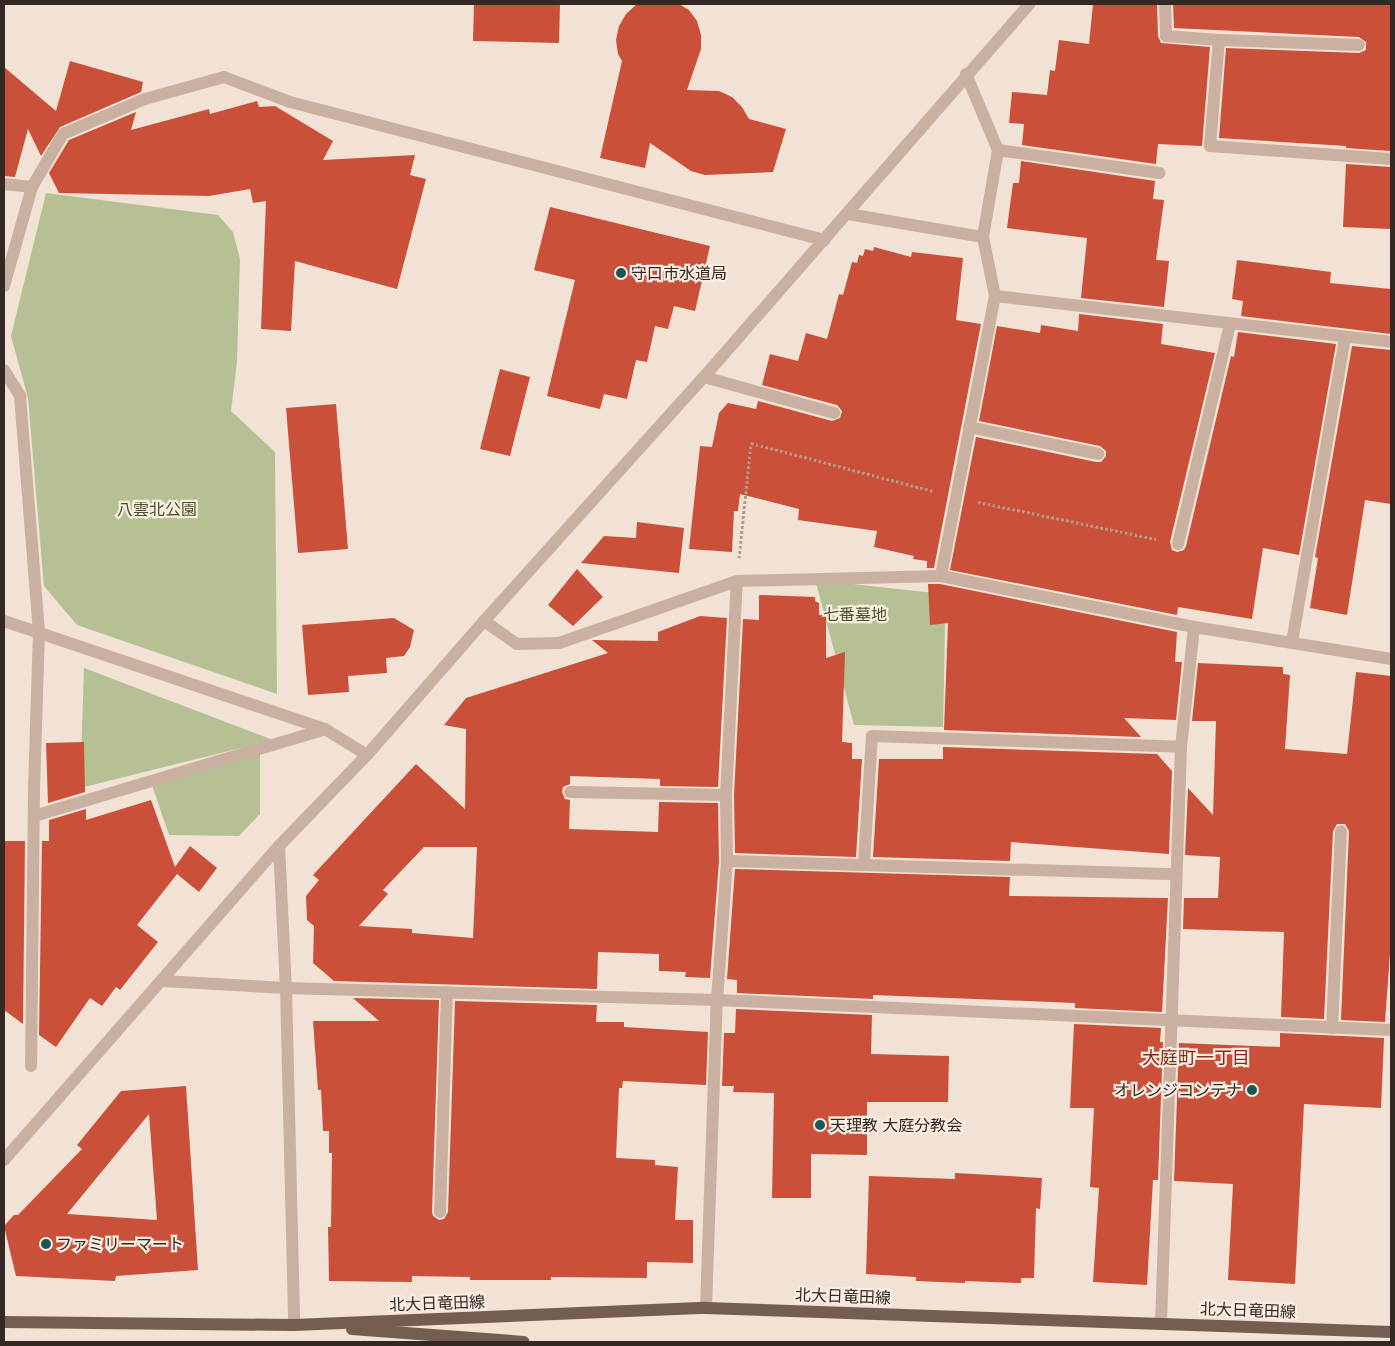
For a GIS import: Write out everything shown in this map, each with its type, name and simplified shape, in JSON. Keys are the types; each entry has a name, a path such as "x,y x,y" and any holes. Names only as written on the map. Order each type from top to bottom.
{"main road":[{"name":"北大日竜田線","path":"4,1322 294,1325 706,1308 1391,1332"},
{"name":"北大日竜田線","path":"294,1325 524,1342"}],"street":[{"path":"1165,4 1166,36 1219,40 1358,44"},
{"path":"4,1160 279,846 367,755 484,621 848,214 1021,6"},
{"path":"1219,40 1210,146 1391,159"},
{"path":"941,576 954,497 995,296 984,237 998,150 966,74"},
{"path":"4,286 32,187 62,134 145,99 224,77 290,102 824,240"},
{"path":"998,150 1159,173"},
{"path":"4,184 32,187"},
{"path":"848,214 984,237"},
{"path":"995,296 1391,342"},
{"path":"1178,544 1230,324"},
{"path":"1292,642 1345,337"},
{"path":"4,370 20,396 38,631 31,1066"},
{"path":"704,377 834,413"},
{"path":"969,428 1098,454"},
{"path":"484,621 517,644 559,643 737,581 941,576 1194,626 1391,659"},
{"path":"706,1308 717,1000 727,861 726,795 737,581"},
{"path":"4,621 325,729 367,755"},
{"path":"1161,1323 1181,747 1194,626"},
{"path":"34,816 325,729"},
{"path":"864,863 872,736 1181,747"},
{"path":"570,792 726,795"},
{"path":"1332,1028 1341,831"},
{"path":"279,846 286,988 294,1325"},
{"path":"727,861 864,863 1176,874"},
{"path":"163,980 286,988 717,1000 1391,1030"},
{"path":"440,1212 447,992"}],"path":[{"path":"737,581 751,443 954,497 1178,544"}],"green space":[{"name":"八雲北公園","path":"46,193 218,215 233,232 240,259 237,362 231,411 275,452 277,694 77,625 44,586 28,398 11,336"},
{"name":"七番墓地","path":"834,582 943,594 945,627 943,727 854,725 816,583"},
{"path":"84,668 273,740 80,788"},
{"path":"260,753 260,814 239,836 169,835 152,785"}],"building":[{"path":"474,4 560,4 559,43 473,41"},
{"path":"637,4 679,4 689,10 697,21 701,35 701,49 687,90 719,91 732,97 742,107 749,119 786,129 773,172 705,175 691,171 650,143 645,168 600,158 622,61 618,54 616,40 619,26 626,14"},
{"path":"1093,4 1157,4 1158,36 1161,43 1210,47 1202,146 1158,144 1156,164 1022,145 1024,124 1009,123 1012,92 1047,95 1050,70 1055,71 1059,40 1089,44"},
{"path":"1173,4 1391,4 1391,151 1346,148 1346,146 1219,138 1226,48 1359,53 1366,50 1366,42 1359,37 1174,28"},
{"path":"70,61 143,82 141,92 60,127 41,156 28,129 15,177 4,176 4,67 56,111"},
{"path":"257,101 259,107 275,106 333,141 323,160 415,155 410,175 426,179 397,289 295,261 291,331 261,329 266,201 253,203 250,189 209,196 59,193 49,173 69,140 136,112 131,130 209,109 210,114"},
{"path":"1021,161 1155,181 1153,199 1164,200 1156,260 1169,261 1164,307 1081,298 1087,238 1007,228 1013,183 1019,183"},
{"path":"1346,164 1391,167 1391,229 1343,227"},
{"path":"550,207 710,246 695,311 674,306 668,329 655,326 647,362 636,360 627,399 604,394 600,409 547,396 575,280 534,270"},
{"path":"874,247 911,257 912,252 963,258 956,320 981,324 934,568 927,568 927,561 913,559 914,556 874,547 877,531 798,520 799,509 740,494 738,511 734,511 732,552 689,549 700,446 712,447 719,413 728,403 756,409 758,401 832,421 840,418 842,411 837,405 762,385 770,354 798,361 806,333 827,339 839,294 843,295 852,262 857,263 859,255 863,256 865,249 873,251"},
{"path":"1237,260 1331,272 1330,283 1391,289 1391,334 1241,316 1243,301 1232,299"},
{"path":"1079,314 1163,324 1161,344 1215,353 1170,542 1172,550 1177,552 1184,550 1186,546 1231,356 1234,357 1238,332 1336,344 1299,555 1263,548 1252,619 1178,607 1177,615 950,570 976,437 1096,462 1101,462 1106,456 1106,451 1100,446 979,421 997,326 1040,333 1041,325 1078,331"},
{"path":"1352,346 1391,350 1391,504 1365,500 1347,615 1310,608 1318,558 1315,557"},
{"path":"500,369 530,377 510,456 480,449"},
{"path":"336,404 348,549 298,553 286,408"},
{"path":"637,522 684,528 679,573 581,563 604,536 636,538"},
{"path":"577,569 603,597 573,626 548,605"},
{"path":"928,584 940,584 1177,632 1175,662 1182,662 1176,720 1124,718 1141,737 944,730 948,623 930,625"},
{"path":"759,595 815,597 815,601 819,603 819,615 826,615 826,658 845,652 842,742 852,743 852,759 862,759 856,857 735,853 734,795 743,619 759,620"},
{"path":"700,616 727,618 718,787 660,786 660,779 570,776 570,784 563,787 562,792 565,799 570,800 569,829 658,832 659,802 718,803 719,861 710,978 685,977 686,972 659,971 659,954 598,952 597,989 334,981 313,963 314,926 307,920 306,896 319,880 313,875 416,764 465,809 466,729 444,725 466,698 608,653 592,640 658,641 658,632","holes":["424,847 477,847 473,938 412,933 412,929 359,926 388,894 383,890"]},
{"path":"394,618 414,630 410,647 404,656 386,658 387,673 348,676 349,692 308,695 302,625"},
{"path":"1198,663 1283,667 1283,674 1290,675 1285,749 1347,754 1356,672 1391,676 1391,940 1385,1022 1341,1020 1349,831 1345,824 1337,824 1333,831 1324,1019 1281,1017 1284,932 1183,929 1184,898 1218,898 1220,857 1185,855 1188,788 1213,815 1216,721 1192,721"},
{"path":"84,742 85,792 48,803 46,743"},
{"path":"943,747 1157,754 1172,771 1169,854 1011,842 1010,861 873,857 879,759 943,759"},
{"path":"151,800 175,867 190,846 217,868 199,892 177,874 137,925 158,942 120,990 116,987 102,1006 90,998 56,1047 39,1035 42,841 49,841 49,820 86,809 86,820"},
{"path":"4,841 25,841 23,1024 4,1010"},
{"path":"735,869 1010,877 1009,896 1168,898 1162,1012 1075,1008 1075,1003 873,995 873,999 737,993 737,980 727,979"},
{"path":"353,998 439,1000 432,1212 433,1216 439,1220 444,1219 448,1212 455,1001 597,1005 596,1022 624,1022 624,1027 708,1032 706,1085 623,1081 622,1088 619,1088 616,1158 655,1160 655,1165 678,1167 675,1220 693,1220 693,1263 647,1262 647,1278 551,1277 551,1280 470,1280 470,1277 412,1276 412,1282 329,1281 328,1227 331,1227 332,1153 329,1153 329,1131 323,1131 321,1090 318,1090 313,1021 379,1021"},
{"path":"736,1009 872,1015 871,1054 949,1056 948,1102 867,1102 867,1155 811,1154 811,1198 772,1198 774,1093 733,1092 734,1086 722,1086 724,1033 735,1033"},
{"path":"1074,1024 1161,1028 1160,1042 1163,1042 1158,1180 1153,1180 1147,1285 1093,1282 1099,1188 1090,1187 1094,1108 1070,1108"},
{"path":"1280,1033 1384,1038 1381,1108 1304,1104 1295,1284 1228,1280 1233,1184 1174,1181 1179,1043 1280,1047"},
{"path":"186,1086 198,1270 116,1276 115,1281 16,1276 4,1226 14,1215 18,1215 82,1149 77,1145 121,1091","holes":["149,1114 157,1220 67,1214"]},
{"path":"955,1173 1042,1178 1040,1209 1036,1208 1034,1278 1021,1278 1021,1283 965,1281 965,1283 916,1281 916,1277 866,1274 869,1176 955,1179"}],"place":[{"name":"守口市水道局","path":"621,273"},
{"name":"オレンジコンテナ","path":"1252,1090"},
{"name":"天理教 大庭分教会","path":"820,1125"},
{"name":"ファミリーマート","path":"46,1244"}],"district":[{"name":"大庭町一丁目","path":"1196,1058"}]}
